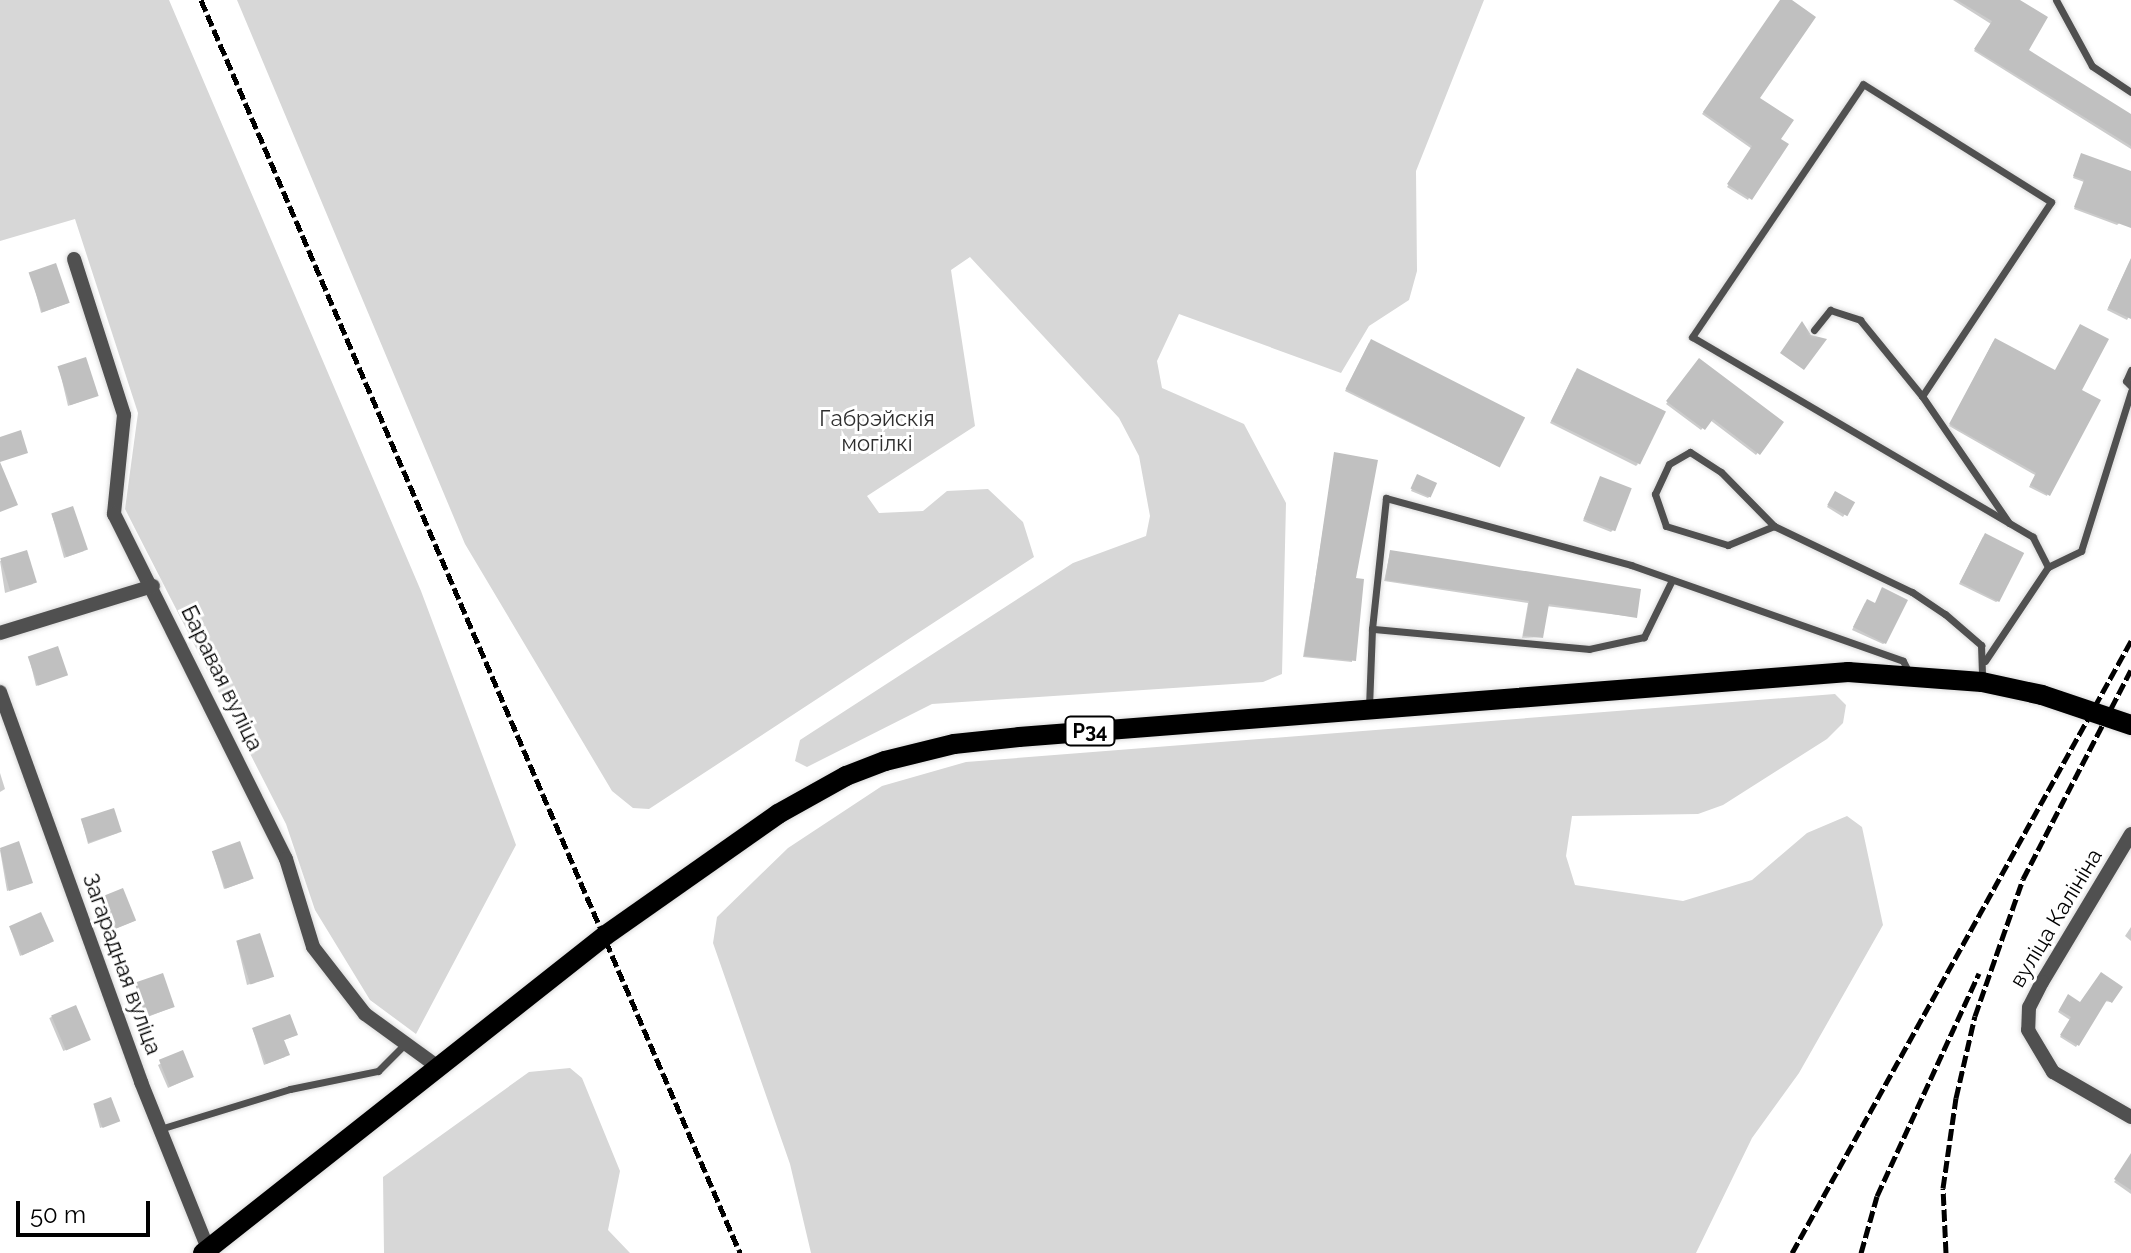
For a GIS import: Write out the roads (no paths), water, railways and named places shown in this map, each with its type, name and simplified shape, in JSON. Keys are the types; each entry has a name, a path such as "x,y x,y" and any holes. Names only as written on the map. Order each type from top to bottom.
{"main road":[{"name":"Р34","path":"206,1251 606,935 778,814 846,776 954,744 1369,708 1848,672 1982,682 2042,695 2131,725"}],"street":[{"name":"Баравая вуліца","path":"74,259 124,415 114,514 153,586 286,859 313,947 365,1014 438,1067"},
{"path":"0,633 153,586"},
{"name":"Загарадная вуліца","path":"0,692 206,1251"},
{"name":"вуліца Калініна","path":"2131,834 2042,982 2029,1007 2028,1030 2053,1072 2131,1117"}],"lane":[{"path":"2056,0 2092,66 2131,92"},
{"path":"1922,396 2051,202 1863,84 1692,337 2033,537 2048,567"},
{"path":"1814,330 1830,310 1860,320 1922,396 2009,523"},
{"path":"1985,661 2048,567 2081,551 2131,389 2126,381 2131,370"},
{"path":"1774,526 1728,545 1666,526 1655,494 1669,464 1690,452 1721,472 1774,526 1912,592 1981,645 1985,661 1982,682"},
{"path":"1369,708 1372,629 1386,498 1672,580 1903,661 1910,675"},
{"path":"1372,629 1589,649 1644,637 1672,580"},
{"path":"160,1129 290,1089 378,1071 404,1045"}],"railway":[{"path":"201,0 740,1253"},
{"path":"1792,1253 2131,641"},
{"path":"1946,1253 1943,1188 1956,1098 1975,1016 2023,879 2131,670"},
{"path":"1861,1253 1877,1196 1979,973"}],"park label":[{"name":"Габрэйскія могілкі","path":"877,430"}]}
